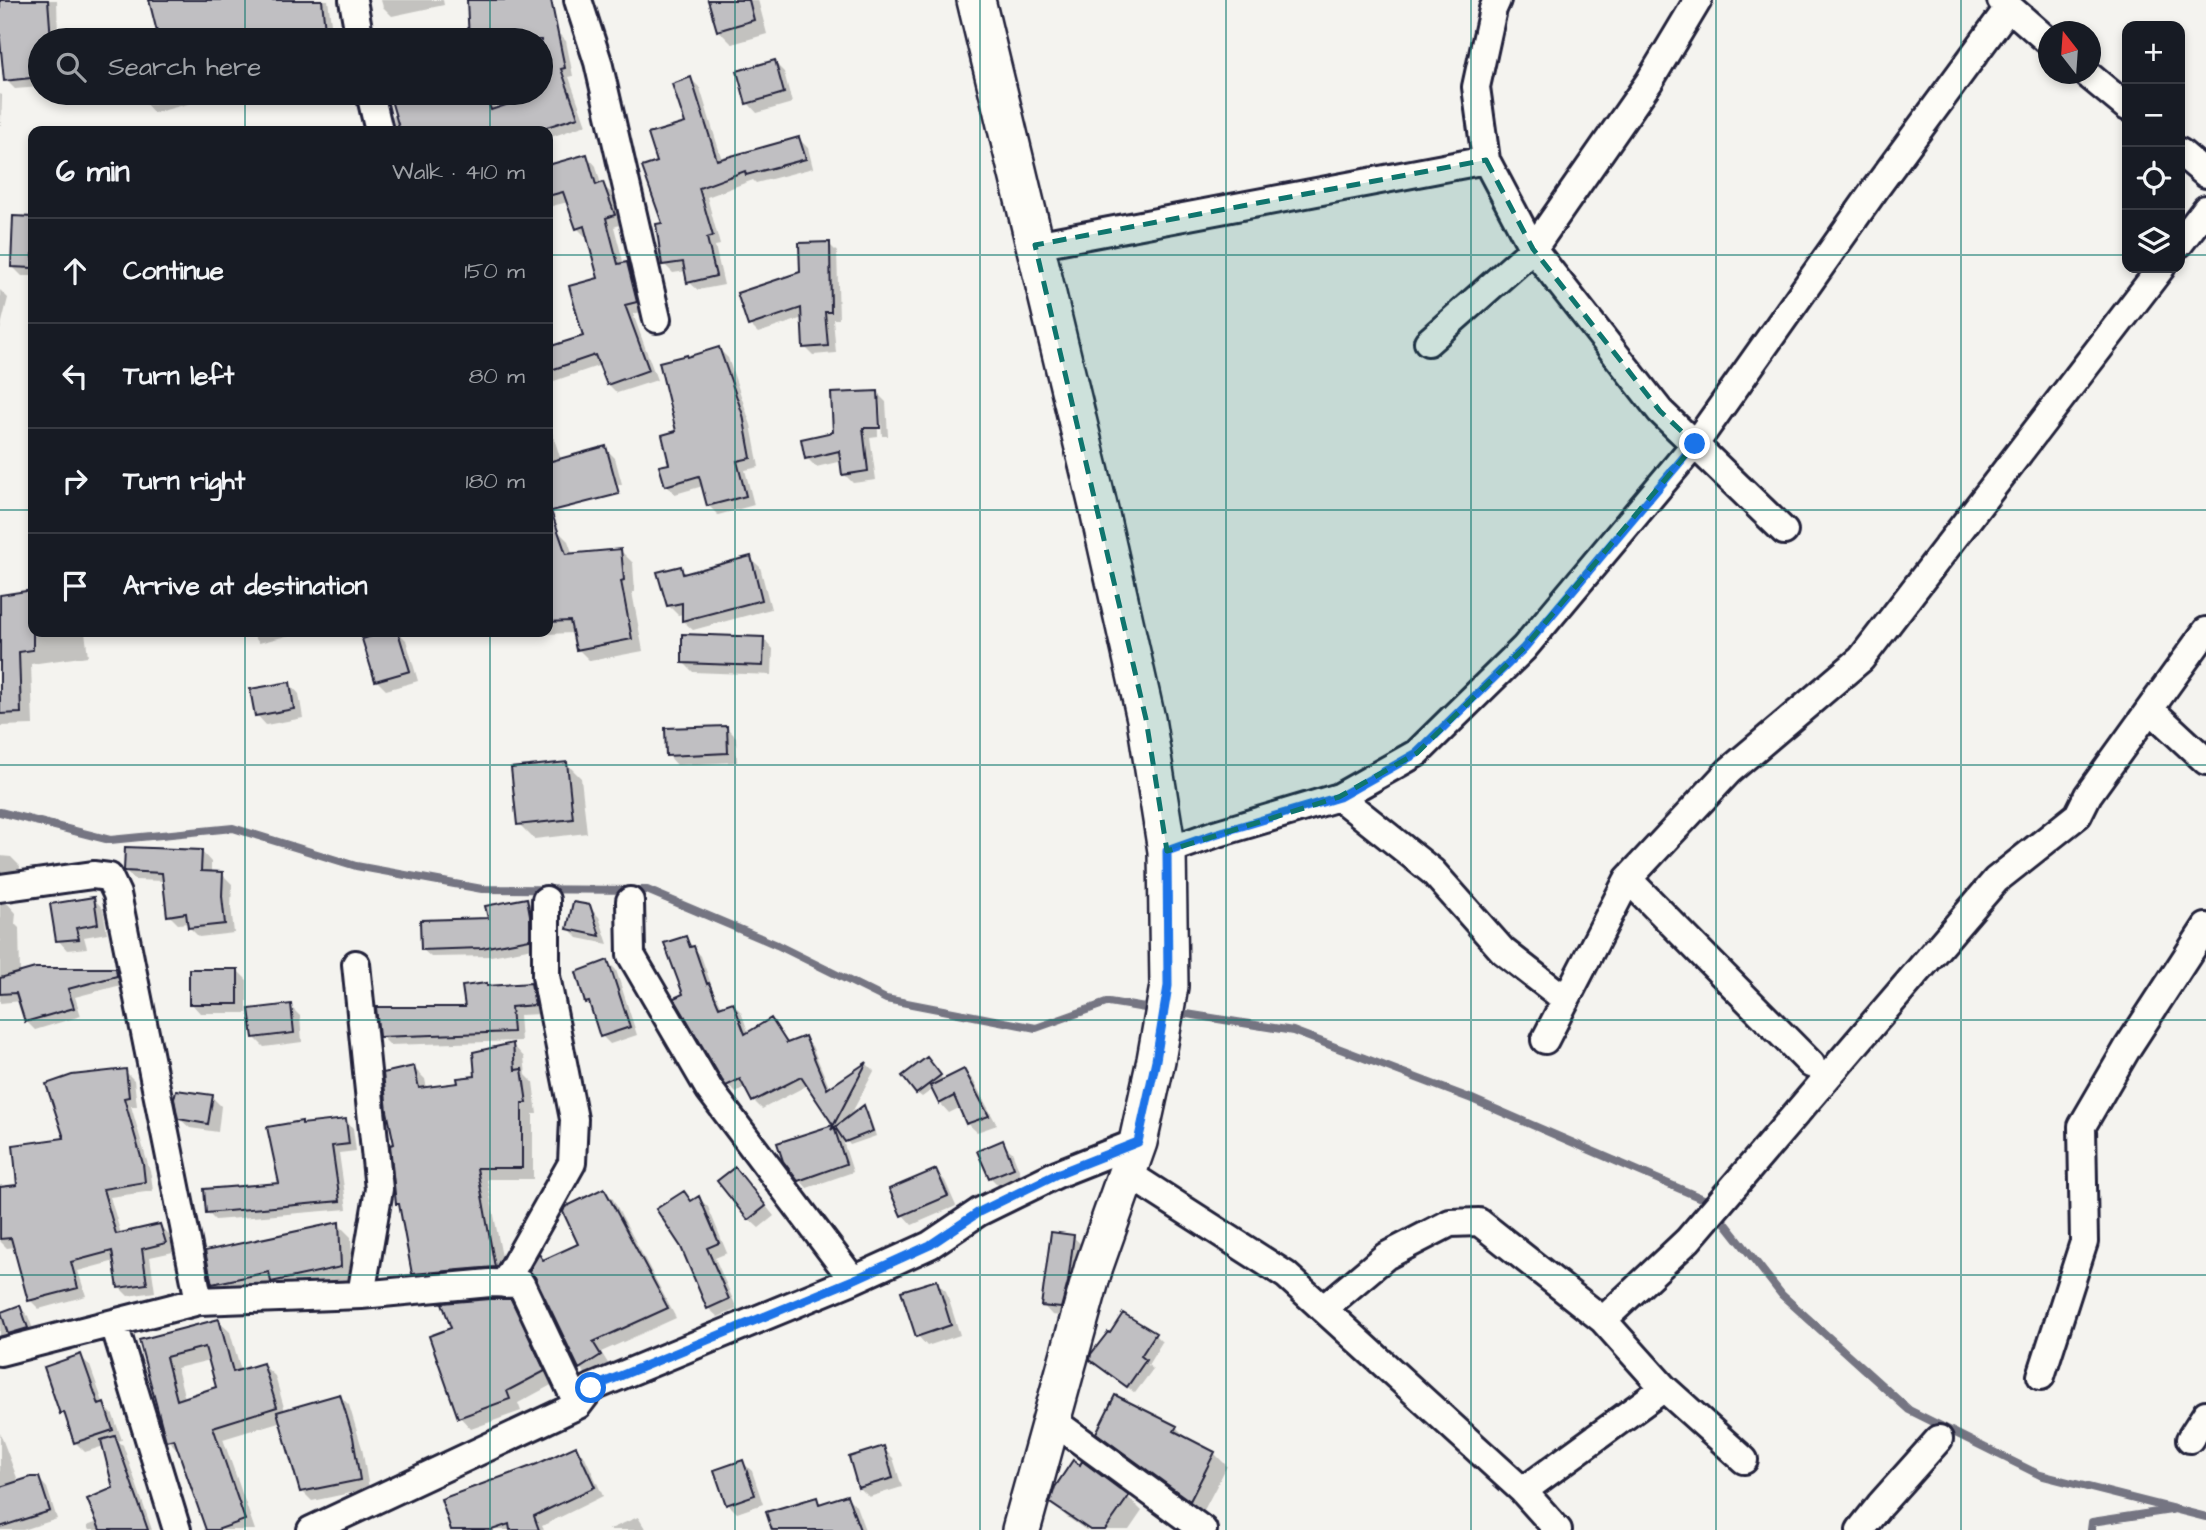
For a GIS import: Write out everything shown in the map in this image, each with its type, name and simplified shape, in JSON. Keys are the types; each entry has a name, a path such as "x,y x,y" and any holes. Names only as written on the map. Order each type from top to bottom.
{"street":[{"path":"353,0 358,28"},
{"path":"578,0 598,62 657,318"},
{"path":"976,0 1099,510 1146,719 1167,851 1168,986 1156,1060 1133,1158 1094,1266 1020,1530"},
{"path":"1497,0 1476,87 1486,160 1532,249 1660,411 1784,531"},
{"path":"1428,342 1532,249 1649,82 1698,0"},
{"path":"1167,851 1339,797 1417,753 1524,648 1695,444 2005,4 2038,32"},
{"path":"2099,84 2122,103"},
{"path":"373,105 378,126"},
{"path":"2185,156 2206,174"},
{"path":"1035,245 1486,160"},
{"path":"2185,236 2206,209"},
{"path":"1545,1040 1628,879 1729,771 1861,659 2157,273"},
{"path":"1603,1320 1688,1240 1996,880 2078,815 2088,795 2206,631"},
{"path":"2150,709 2206,761"},
{"path":"1339,797 1433,872 1503,951 1566,1000"},
{"path":"0,888 93,874 109,877 120,907 199,1301"},
{"path":"1628,879 1811,1064"},
{"path":"504,1284 572,1163 573,1119 546,976 546,900"},
{"path":"630,901 631,955 709,1089 853,1280"},
{"path":"2041,1376 2084,1242 2082,1126 2128,1047 2206,927"},
{"path":"356,964 379,1189 361,1295"},
{"path":"311,1530 578,1405 591,1388 853,1280 930,1245 979,1212 1057,1174 1133,1158 1286,1275 1523,1491 1558,1530"},
{"path":"1323,1309 1386,1256 1450,1223 1479,1222 1603,1320 1664,1388 1744,1460"},
{"path":"0,1352 199,1301 361,1295 521,1284 578,1405"},
{"path":"114,1324 177,1530"},
{"path":"1523,1491 1664,1388"},
{"path":"2190,1439 2206,1414"},
{"path":"1052,1420 1203,1530"},
{"path":"1860,1530 1939,1439"}],"highlighted area":[{"path":"1486,160 1533,249 1660,411 1695,444 1524,648 1417,753 1339,797 1167,851 1146,719 1035,245"}],"building":[{"path":"0,0 48,0 50,28 28,28 28,78 4,81"},
{"path":"149,0 322,0 325,28 156,28"},
{"path":"467,0 551,0 565,68 561,69 578,117 550,126 399,126 392,105 489,105 491,110 506,105 553,105 553,28 468,28"},
{"path":"708,0 749,0 754,20 717,31"},
{"path":"775,60 784,93 746,104 737,71"},
{"path":"691,77 717,160 799,137 806,159 746,175 745,171 699,188 713,236 707,238 716,276 687,283 683,262 662,265 656,224 662,223 642,167 657,162 648,134 685,123 672,84"},
{"path":"587,154 596,185 603,182 615,215 606,218 618,264 627,262 637,302 625,305 649,370 607,385 595,355 553,369 553,345 583,336 569,286 598,278 584,226 576,229 563,192 553,195 553,164"},
{"path":"13,216 28,217 28,268 11,267"},
{"path":"830,242 831,312 825,312 828,346 803,348 801,308 748,326 737,293 800,272 799,243"},
{"path":"719,347 743,415 751,458 737,461 746,496 707,506 699,476 665,486 659,466 669,464 662,435 676,431 659,362"},
{"path":"878,391 880,428 863,428 868,471 842,475 839,451 805,459 801,439 833,432 831,393"},
{"path":"606,446 619,494 553,511 553,461"},
{"path":"553,517 566,554 621,549 624,580 621,581 632,639 576,650 570,621 553,622"},
{"path":"751,556 762,600 682,621 682,603 667,606 657,572 681,566 683,574"},
{"path":"28,591 28,637 33,637 33,650 19,652 21,713 0,714 0,595"},
{"path":"682,634 764,637 763,666 682,663"},
{"path":"400,637 410,671 375,681 362,639"},
{"path":"290,682 294,709 255,716 250,689"},
{"path":"727,726 728,753 666,756 665,728"},
{"path":"567,762 573,819 517,825 511,768"},
{"path":"125,847 202,850 201,871 223,872 225,924 188,928 186,913 167,916 162,873 124,871"},
{"path":"94,897 98,924 76,928 79,939 56,941 50,904"},
{"path":"527,898 530,939 482,948 421,950 420,920 488,918 485,906"},
{"path":"573,902 590,905 600,936 567,929"},
{"path":"686,936 690,947 694,946 707,984 709,983 719,1007 733,1002 745,1034 771,1018 787,1043 805,1036 827,1089 867,1062 831,1130 834,1127 846,1164 798,1181 783,1161 777,1143 833,1125 801,1077 752,1102 740,1079 726,1086 674,998 683,994 664,943"},
{"path":"608,960 630,1027 600,1037 589,1002 585,1003 576,972"},
{"path":"35,968 116,968 117,976 68,989 74,1008 25,1022 16,993 0,994 0,978"},
{"path":"189,969 238,969 238,1004 189,1004"},
{"path":"487,983 487,986 531,983 535,1005 511,1007 513,1032 379,1037 376,1007 465,1007 462,986"},
{"path":"291,1004 294,1033 253,1038 249,1009"},
{"path":"513,1043 515,1070 522,1069 527,1103 522,1103 522,1168 477,1168 495,1267 412,1274 399,1204 396,1204 390,1145 394,1144 383,1073 414,1066 419,1088 458,1083 457,1078 475,1076 473,1052"},
{"path":"927,1057 941,1075 916,1094 902,1076"},
{"path":"126,1069 129,1097 124,1098 143,1164 145,1182 103,1189 116,1234 160,1224 166,1243 142,1249 147,1284 118,1288 112,1251 71,1262 78,1288 28,1301 11,1238 0,1239 0,1187 17,1185 13,1145 64,1138 46,1084 72,1075"},
{"path":"964,1069 989,1116 966,1124 954,1096 939,1104 930,1086"},
{"path":"176,1090 213,1095 208,1124 178,1119 174,1099"},
{"path":"864,1105 873,1131 845,1142 835,1127"},
{"path":"346,1119 349,1144 332,1146 340,1201 206,1213 204,1189 279,1183 267,1127 302,1121 302,1124"},
{"path":"1003,1140 1014,1168 989,1178 977,1151"},
{"path":"735,1167 766,1206 748,1220 717,1181"},
{"path":"936,1169 948,1196 901,1216 889,1189"},
{"path":"604,1188 668,1308 593,1342 601,1355 579,1369 535,1277 529,1271 539,1254 543,1260 578,1244 563,1212 565,1207"},
{"path":"684,1191 691,1201 699,1196 719,1243 707,1248 729,1299 707,1309 681,1247 656,1209"},
{"path":"339,1222 341,1267 271,1282 269,1272 212,1284 205,1251"},
{"path":"1051,1232 1074,1235 1068,1282 1061,1308 1041,1306"},
{"path":"937,1280 951,1325 916,1337 901,1291"},
{"path":"511,1299 545,1371 507,1391 510,1399 458,1418 429,1336 451,1328 442,1303"},
{"path":"20,1305 28,1328 8,1334 1,1312"},
{"path":"1123,1313 1156,1333 1141,1356 1146,1360 1127,1387 1090,1360 1091,1354"},
{"path":"219,1319 233,1372 263,1363 277,1407 213,1427 245,1520 217,1530 206,1530 174,1439 166,1441 139,1340","holes":["205,1347 216,1387 177,1400 166,1357"]},
{"path":"81,1354 99,1405 104,1403 113,1430 74,1443 64,1412 60,1414 44,1367"},
{"path":"340,1394 353,1437 360,1480 300,1492 277,1412"},
{"path":"1115,1395 1177,1426 1174,1431 1215,1452 1190,1501 1096,1433"},
{"path":"115,1436 148,1530 100,1530 87,1499 113,1488 101,1440"},
{"path":"576,1446 595,1487 534,1516 539,1530 510,1530 509,1524 492,1530 451,1530 441,1499 537,1464"},
{"path":"884,1446 893,1478 858,1488 849,1457"},
{"path":"743,1460 755,1495 726,1505 714,1470"},
{"path":"1073,1460 1080,1465 1082,1461 1129,1496 1105,1530 1090,1530 1050,1503 1055,1487"},
{"path":"39,1477 50,1511 0,1527 0,1487"},
{"path":"847,1495 860,1530 772,1530 766,1512 817,1497 819,1504"}],"waterway":[{"path":"0,812 110,840 233,828 356,866 482,889 647,890 777,945 886,999 1036,1028 1109,1002 1157,1010"},
{"path":"1174,1012 1293,1031 1472,1099 1708,1201 1782,1295 1909,1410 2040,1475 2206,1517"},
{"path":"2091,1530 2092,1522 2171,1510"}],"route":[{"path":"591,1388 853,1280 930,1245 979,1212 1057,1174 1138,1142 1156,1060 1168,986 1167,851 1339,797 1417,753 1524,648 1695,444"}]}
